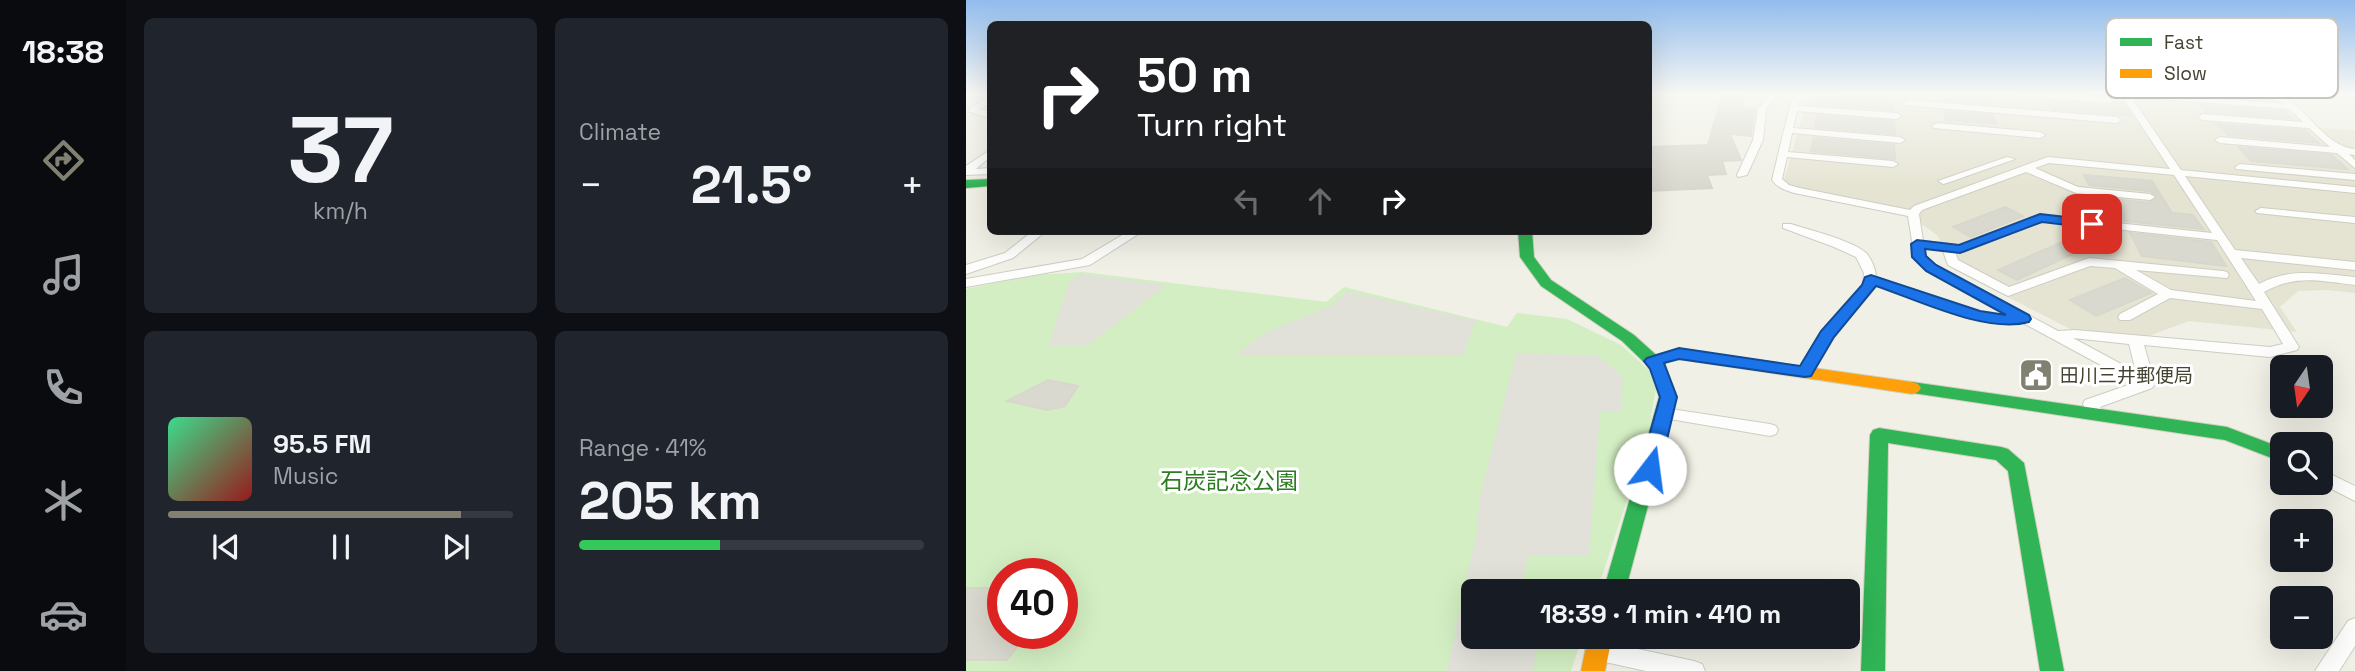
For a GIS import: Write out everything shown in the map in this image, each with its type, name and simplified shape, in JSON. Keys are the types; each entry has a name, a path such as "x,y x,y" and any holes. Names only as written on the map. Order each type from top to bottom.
{"street":[{"path":"1742,175 1758,140 1760,124"},
{"path":"1789,124 1777,180 1785,187 1913,214"},
{"path":"2037,124 2048,160"},
{"path":"2056,335 2075,334 2270,352 2292,347 2145,124"},
{"path":"2303,124 2312,125 2355,165"},
{"path":"1937,126 2040,135"},
{"path":"1788,130 1900,140"},
{"path":"2220,140 2355,152"},
{"path":"1783,154 1893,164"},
{"path":"966,171 987,155"},
{"path":"1943,181 2010,159"},
{"path":"2147,384 1931,268 1919,257 1913,214 1918,208 2048,160 2355,190"},
{"path":"2240,167 2355,177"},
{"path":"2026,168 2076,190 2150,197"},
{"path":"966,171 987,171"},
{"path":"1930,174 1963,191"},
{"path":"966,184 987,183"},
{"path":"2260,211 2355,220"},
{"path":"1917,244 1960,249 2040,218 2221,237"},
{"path":"1787,226 1861,255 1867,264 1871,280 1869,286 1827,335 1805,372"},
{"path":"966,263 1005,258 1035,235"},
{"path":"966,283 1086,262 1130,235"},
{"path":"1525,235 1527,257 1546,283 1628,338 1653,361 1658,366 1668,397 1618,579"},
{"path":"1948,248 1952,262 2008,292 2089,262 2222,275"},
{"path":"2232,253 2355,266"},
{"path":"966,270 981,263"},
{"path":"2119,265 2168,294 2267,306"},
{"path":"2257,291 2272,282 2302,275 2355,281"},
{"path":"1871,280 1978,316 2014,321 2023,319"},
{"path":"2125,317 2168,294"},
{"path":"2135,340 2147,384"},
{"path":"1653,361 1679,354 1805,372 2227,434 2270,450"},
{"path":"2095,414 2091,404 2147,384"},
{"path":"1664,413 1770,430"},
{"path":"1873,671 1879,435 2001,454 2017,467 2052,671"},
{"path":"2333,482 2355,494"},
{"path":"2326,671 2355,628"},
{"path":"1596,653 1694,671"}],"shaded area":[{"path":"1800,124 2302,124 2305,127 2355,130 2355,293 2298,291 2280,307 2297,332 2189,321 2133,342 2082,335 1955,270 1937,235 1904,212 1790,189 1784,180"},
{"path":"1081,274 1167,285 1088,345 1049,345 1069,282"},
{"path":"1347,291 1477,321 1463,356 1235,356 1263,334 1332,305"},
{"path":"1516,354 1597,355 1623,377 1621,411 1600,412 1589,556 1528,555 1523,579 1467,579 1477,531 1479,500"},
{"path":"1461,606 1461,649 1536,649 1534,671 1447,671"}],"green space":[{"name":"石炭記念公園","path":"1083,272 1326,302 1344,287 1507,327 1517,313 1567,319 1621,345 1651,372 1656,389 1647,439 1601,579 1461,579 1461,649 1578,649 1571,671 966,671 966,289 1033,275"}],"building":[{"path":"1714,124 1753,124 1751,136 1730,134 1741,160 1722,161 1726,174 1707,175 1712,188 1652,191 1652,147 1708,145"},
{"path":"1815,124 1894,124 1895,134 1815,127"},
{"path":"2217,124 2304,130 2319,143 2228,135"},
{"path":"1814,138 1894,145 1895,159 1811,151"},
{"path":"2239,147 2332,155 2347,169 2251,161"},
{"path":"2084,175 2152,181 2172,213 2193,215 2203,229 2124,221 2123,218 2103,216 2095,197 2150,203 2157,196 2150,191 2089,185"},
{"path":"2005,207 2023,216 1971,237 1953,227"},
{"path":"2130,233 2211,242 2226,266 2142,256"},
{"path":"2062,242 2079,251 2017,280 1998,270"},
{"path":"2125,278 2151,293 2096,316 2070,300"},
{"path":"1048,380 1078,386 1065,406 1047,410 1007,401"},
{"path":"966,588 987,588 987,649 1015,649 1007,660 966,660"}],"traffic: fast":[{"path":"966,184 987,183"},
{"path":"1525,235 1527,257 1546,283 1628,338 1658,366 1668,397 1618,579"},
{"path":"1912,388 2227,434 2270,450"},
{"path":"1873,671 1879,435 2001,454 2017,468 2052,671"}],"traffic: slow":[{"path":"1653,361 1679,354 1912,388"},
{"path":"1593,671 1598,649"}],"place":[{"name":"田川三井郵便局","path":"2036,375"}],"route":[{"path":"1650,469 1668,397 1658,366 1653,361 1679,354 1805,372 1827,335 1869,286 1871,280 1978,316 2014,321 2023,319 1931,268 1919,257 1917,244 1960,249 2040,218 2092,224"}]}
